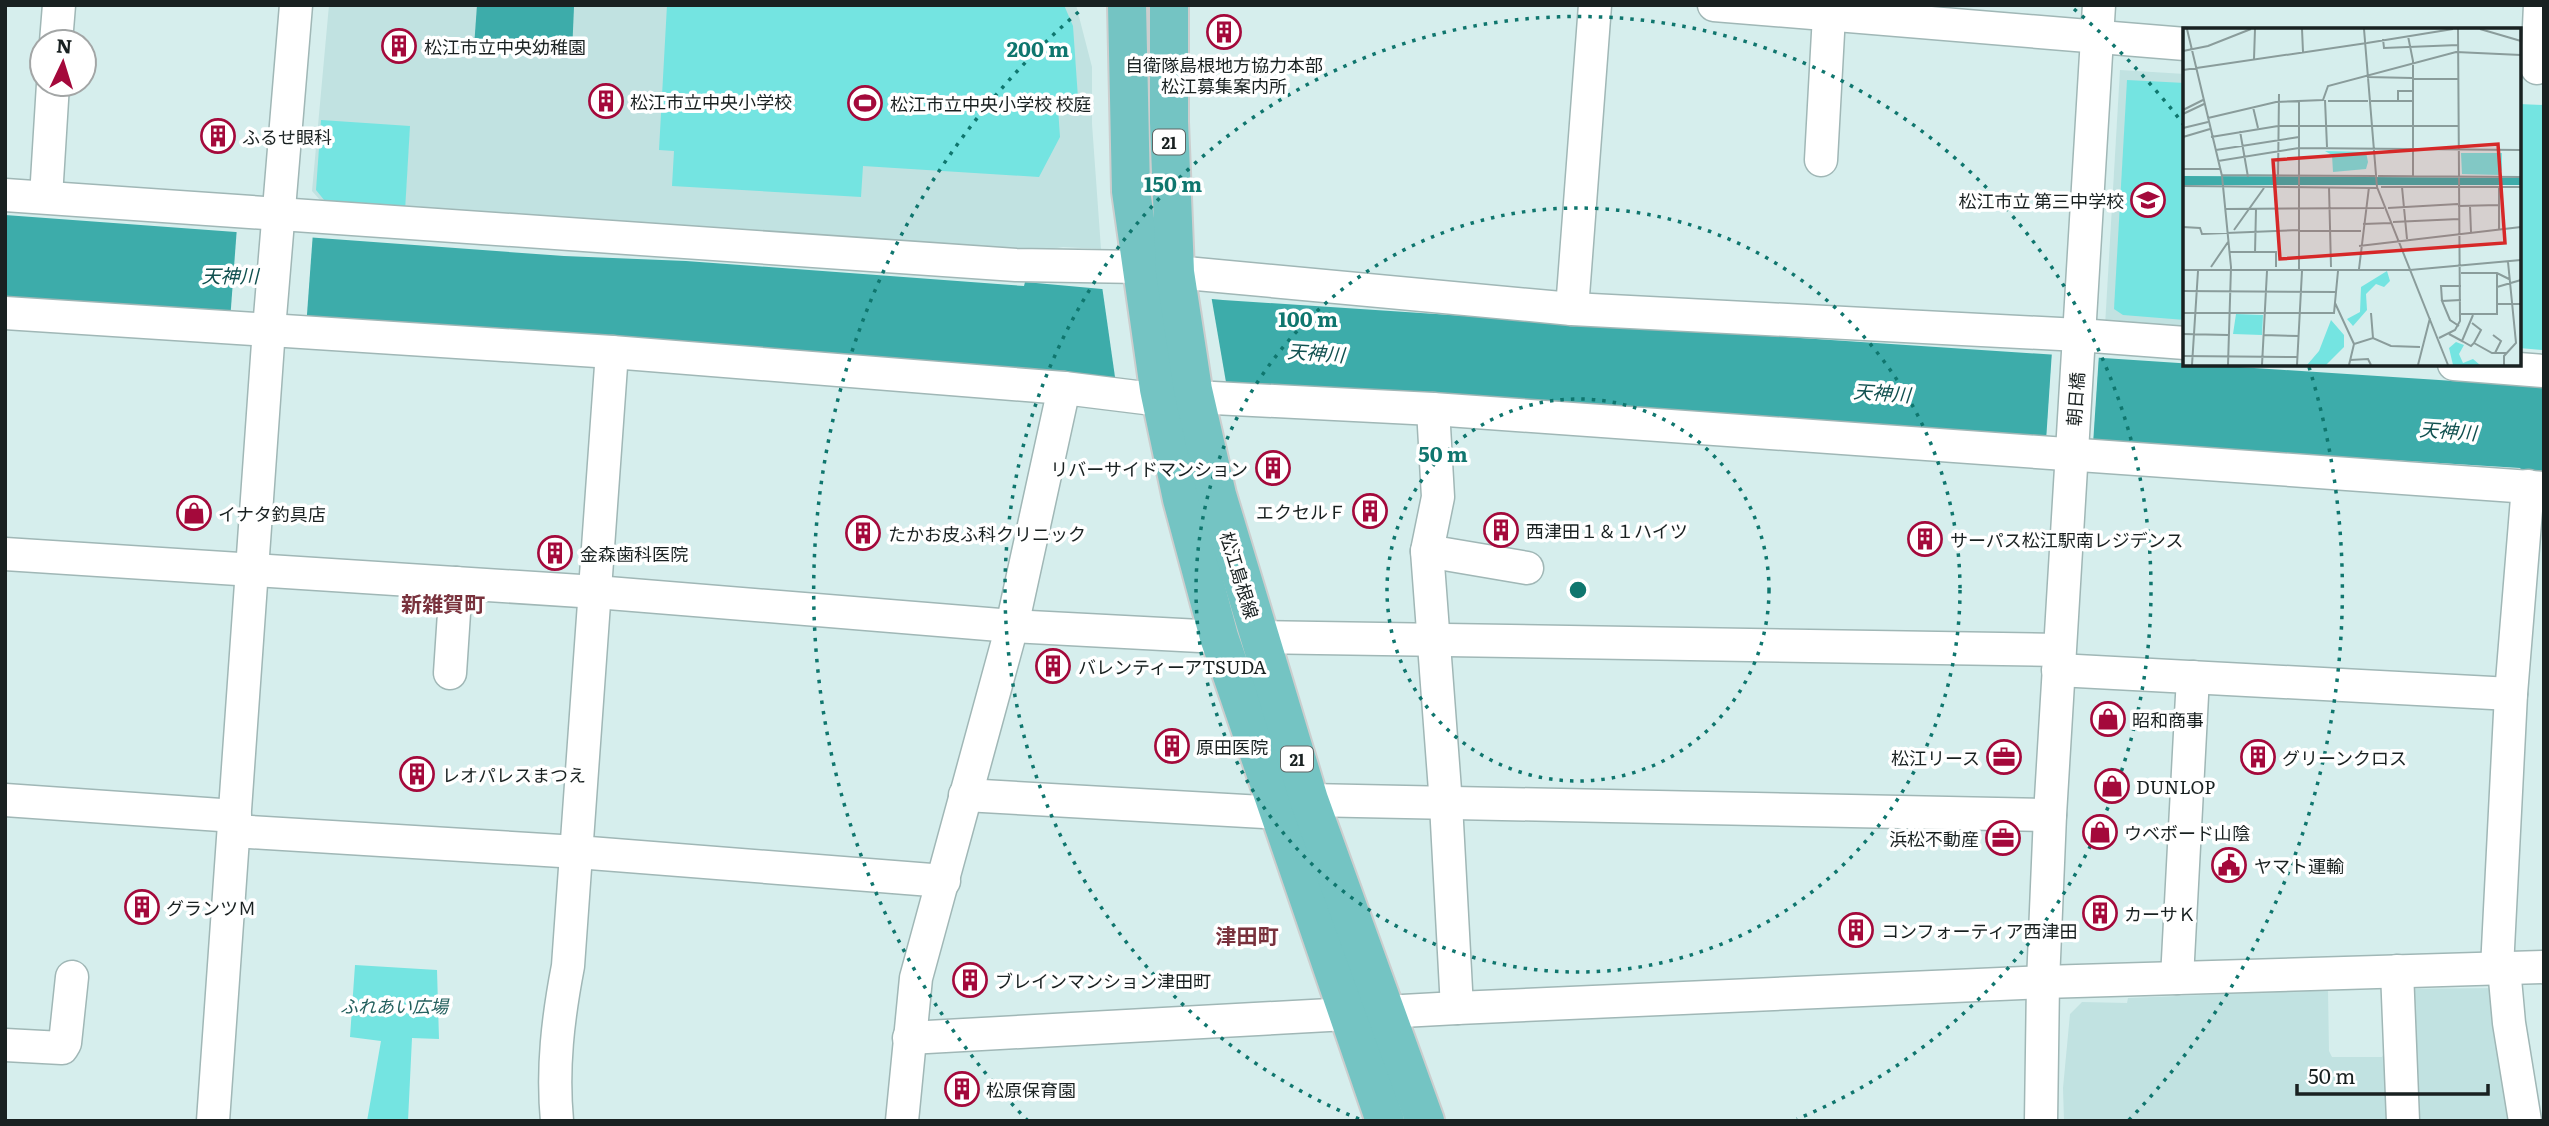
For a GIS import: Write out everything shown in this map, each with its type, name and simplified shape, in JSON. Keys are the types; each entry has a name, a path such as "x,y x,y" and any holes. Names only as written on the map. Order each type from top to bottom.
{"main road":[{"name":"松江島根線","path":"1127,5 1131,191 1158,274 1177,394 1182,499 1219,637 1295,807 1367,1014 1385,1121"},
{"name":"松江島根線","path":"1158,274 1169,122 1169,5"},
{"name":"松江島根線","path":"1177,394 1217,495 1259,637 1295,807"},
{"name":"松江島根線","path":"1367,1014 1426,1121"}],"street":[{"path":"57,28 59,5"},
{"path":"213,1121 269,330 296,5"},
{"path":"1572,309 1595,5"},
{"path":"1714,5 2097,39 2183,44"},
{"name":"朝日橋","path":"2041,1121 2043,982 2058,660 2099,5"},
{"path":"2533,67 2540,5"},
{"path":"1821,160 1829,15"},
{"path":"46,197 52,98"},
{"path":"5,195 278,217 1158,274 1572,309 2078,341 2183,343"},
{"path":"5,313 612,352 1064,388 1433,409 2536,487 2511,694 2500,968 2525,1121"},
{"path":"557,1121 554,1090 556,1030 568,966 612,352"},
{"path":"2480,366 2544,371"},
{"path":"902,1121 916,978 1012,626 1064,388"},
{"path":"1433,409 1438,497 1427,551 1446,803 1457,1008"},
{"path":"1427,551 1527,568"},
{"path":"5,554 596,592 1012,626 1219,637"},
{"path":"450,673 456,583"},
{"path":"1259,637 1432,639 2058,660 2193,677 2511,694"},
{"path":"2178,978 2193,677"},
{"path":"965,795 1295,807 1446,803 2050,815"},
{"path":"5,800 234,823 944,881"},
{"path":"909,1038 1457,1008 2043,982 2544,967"},
{"path":"2397,971 2403,1121"},
{"path":"5,1045 62,1048 65,1043 72,977"}],"shaded area":[{"name":"松江市立中央小学校","path":"329,5 1076,5 1092,67 1092,124 1101,249 1063,247 1015,255 328,209 312,191"},
{"name":"松江市立 第三中学校","path":"2120,70 2183,74 2183,332 2105,326"},
{"path":"2502,988 2523,1121 2064,1121 2063,1088 2070,1014 2082,1002 2127,1003 2128,998 2328,990 2329,1051 2332,1057 2382,1057 2382,989"}],"green space":[{"name":"松江市立中央小学校 校庭","path":"667,5 1064,5 1073,26 1078,98 1058,108 1060,137 1039,177 863,166 861,197 672,186 674,151 659,150"},
{"name":"松江市立 第三中学校","path":"2127,80 2183,83 2183,320 2123,315 2114,309"},
{"path":"2521,104 2544,105 2542,350 2521,348"},
{"path":"321,120 410,126 405,211 329,206 316,190"},
{"name":"ふれあい広場","path":"355,965 437,970 439,1039 412,1038 408,1121 367,1121 381,1041 350,1037"}],"water":[{"path":"477,5 574,7 572,53 474,47"},
{"name":"天神川","path":"5,215 564,256 686,261 1024,286 1025,282 1223,300 2183,363 2183,366 2225,366 2544,387 2544,471 2531,470 2527,477 2520,468 1103,380 5,297"}],"pier":[{"path":"237,227 313,232 306,328 230,321"},
{"path":"1102,286 1211,295 1227,388 1116,384"},
{"path":"2052,351 2099,354 2093,444 2046,441"}],"place":[{"name":"自衛隊島根地方協力本部 松江募集案内所","path":"1224,32"},
{"name":"松江市立中央幼稚園","path":"399,46"},
{"name":"松江市立中央小学校","path":"606,101"},
{"name":"松江市立中央小学校 校庭","path":"865,103"},
{"name":"ふるせ眼科","path":"218,136"},
{"name":"松江市立 第三中学校","path":"2148,200"},
{"name":"リバーサイドマンション","path":"1273,468"},
{"name":"エクセルＦ","path":"1370,511"},
{"name":"イナタ釣具店","path":"194,513"},
{"name":"西津田１＆１ハイツ","path":"1501,530"},
{"name":"たかお皮ふ科クリニック","path":"863,533"},
{"name":"サーパス松江駅南レジデンス","path":"1925,539"},
{"name":"金森歯科医院","path":"555,553"},
{"name":"バレンティーアTSUDA","path":"1053,666"},
{"name":"昭和商事","path":"2108,719"},
{"name":"原田医院","path":"1172,746"},
{"name":"松江リース","path":"2004,757"},
{"name":"グリーンクロス","path":"2258,757"},
{"name":"レオパレスまつえ","path":"417,774"},
{"name":"DUNLOP","path":"2112,786"},
{"name":"ウベボード山陰","path":"2100,832"},
{"name":"浜松不動産","path":"2003,838"},
{"name":"ヤマト運輸","path":"2229,865"},
{"name":"グランツＭ","path":"142,907"},
{"name":"カーサＫ","path":"2100,913"},
{"name":"コンフォーティア西津田","path":"1856,930"},
{"name":"ブレインマンション津田町","path":"970,980"},
{"name":"松原保育園","path":"962,1089"}],"district":[{"name":"新雑賀町","path":"443,602"},
{"name":"津田町","path":"1247,934"}]}
